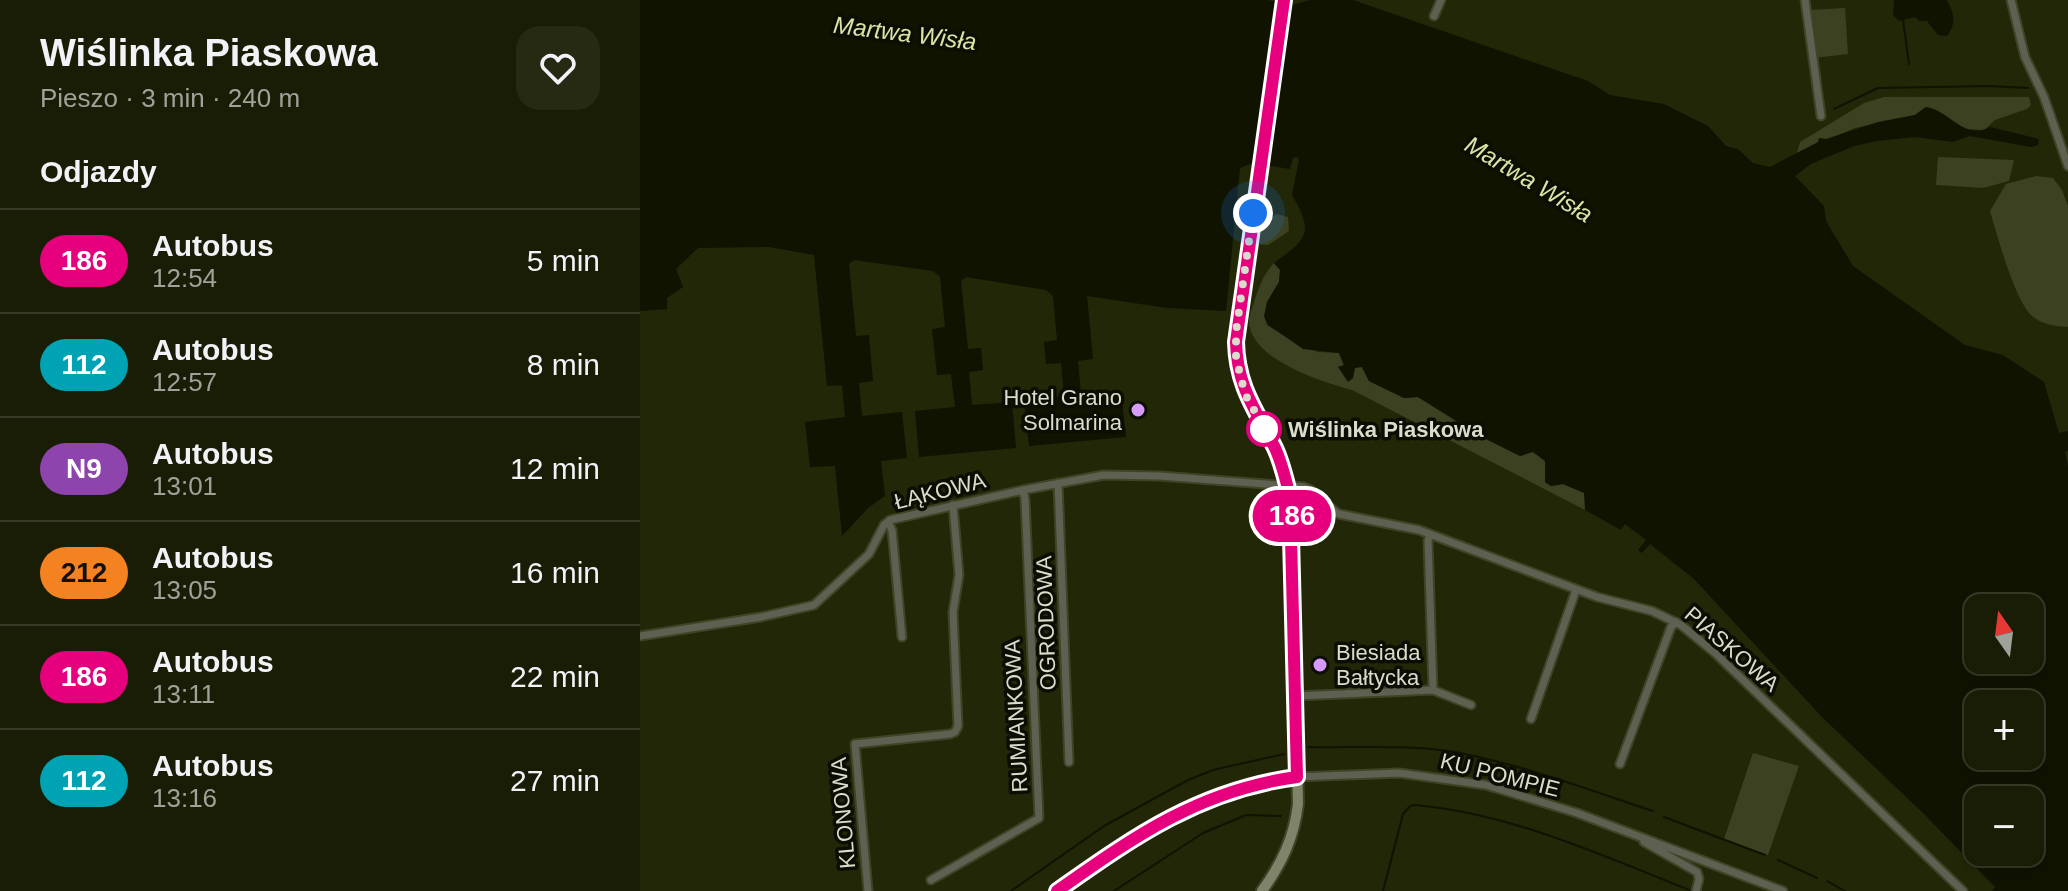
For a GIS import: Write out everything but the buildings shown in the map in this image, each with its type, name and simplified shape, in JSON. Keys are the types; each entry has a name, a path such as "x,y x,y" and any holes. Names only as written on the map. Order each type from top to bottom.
{"main road":[{"path":"1262,891 1291,841 1296,818 1292,518 1287,485 1275,448 1245,394 1236,358 1236,332 1284,0"},
{"path":"1057,891 1132,838 1175,814 1238,788 1297,777"}],"street":[{"path":"1434,16 1441,0"},
{"path":"1805,0 1821,116"},
{"path":"2011,0 2025,57 2044,97 2068,166"},
{"name":"ŁĄKOWA","path":"640,636 761,617 814,605 869,554 888,522 953,505 1096,476 1148,475 1287,485"},
{"name":"OGRODOWA","path":"1058,483 1069,762"},
{"name":"PIASKOWA","path":"1287,485 1310,489 1339,514 1413,528 1576,590 1652,611 1676,622 1715,653 1963,891"},
{"name":"RUMIANKOWA","path":"931,880 1039,818 1023,490"},
{"name":"KLONOWA","path":"868,891 855,744 950,734 958,726 953,612 959,575 953,505"},
{"path":"888,522 892,530 902,637"},
{"path":"1430,534 1433,690"},
{"path":"1531,719 1576,590"},
{"path":"1620,764 1671,627 1676,622"},
{"path":"1295,696 1433,690 1471,705"},
{"name":"KU POMPIE","path":"1297,777 1399,773 1461,781 1515,793 1783,891"},
{"name":"KU POMPIE","path":"1642,837 1642,840 1697,872 1697,888"}],"green space":[{"path":"1845,8 1848,54 1814,58 1809,10"},
{"path":"1884,97 2029,97 2031,105 1995,120 1984,130 1964,129 1926,107 1915,115 1855,128 1797,153 1800,142 1864,103"},
{"path":"1938,157 2014,160 2009,181 1983,188 1936,185"},
{"path":"2036,176 2053,178 2068,206 2068,327 2040,321 2026,308 2007,267 1990,211 2006,184"},
{"path":"1277,214 1288,217 1289,231 1268,245 1256,244 1258,223"},
{"path":"1274,263 1280,270 1279,282 1267,302 1267,325 1318,352 1339,353 1344,366 1339,367 1362,367 1369,381 1404,398 1418,397 1482,437 1520,456 1532,451 1545,461 1545,482 1551,486 1563,484 1585,493 1585,510 1352,390 1306,375 1273,357 1252,334 1249,320 1262,281"},
{"path":"1753,753 1799,766 1768,855 1724,839"}],"water":[{"name":"Martwa Wisła","path":"640,0 1267,0 1292,5 1310,0 1353,0 1588,81 1610,95 1664,104 1708,126 1726,146 1738,149 1753,163 1770,167 1818,142 1819,138 1826,139 1878,122 1915,115 1926,107 1964,128 1981,130 1990,127 2039,139 2038,145 2031,147 1970,136 1953,142 1915,137 1877,141 1854,146 1811,164 1795,176 1824,206 1826,221 1853,266 1965,345 2003,355 2044,382 2059,433 2068,431 2068,450 2065,452 2068,466 2068,891 1992,891 1995,887 1975,866 2044,866 2044,786 1964,786 1964,855 1823,718 1694,579 1650,544 1642,553 1638,550 1646,540 1625,524 1621,530 1585,510 1584,493 1563,484 1551,486 1545,482 1545,461 1533,452 1520,456 1482,437 1418,397 1404,398 1369,381 1362,367 1355,368 1353,378 1348,382 1338,367 1344,365 1339,353 1303,349 1267,324 1264,316 1267,302 1279,282 1280,270 1274,263 1304,234 1303,218 1292,195 1297,157 1293,158 1290,169 1252,163 1240,168 1226,311 1167,308 1087,296 1093,359 1078,361 1081,394 1121,391 1126,437 1029,446 1024,400 1064,396 1061,363 1046,364 1044,342 1057,340 1053,296 1046,290 966,277 961,281 968,349 981,348 983,370 969,372 972,405 1012,402 1016,448 919,457 915,411 955,407 951,374 937,375 932,329 945,327 940,277 933,271 854,260 849,264 856,336 869,335 873,381 859,383 862,416 902,412 907,458 881,461 885,496 868,508 842,536 835,466 810,467 805,422 845,417 842,385 827,386 814,255 769,247 698,248 676,269 683,287 667,298 667,309 640,311"},
{"path":"1894,0 1947,0 1953,18 1947,36 1938,35 1927,21 1915,17 1899,21 1893,15"}],"pier":[{"path":"1276,0 1291,2 1267,169 1253,167"}],"waterway":[{"path":"1903,20 1909,64"},
{"path":"1834,109 1878,88 2028,88"},
{"path":"1308,747 1405,747 1460,753 1533,772 1653,811"},
{"path":"1011,891 1104,826 1188,780 1213,770 1284,754"},
{"path":"1383,891 1403,814 1410,806 1416,805 1488,817 1522,827 1692,891"},
{"path":"1114,891 1203,833 1246,815 1281,816"},
{"path":"1664,817 1765,855"},
{"path":"1778,860 1817,878"},
{"path":"1827,881 1845,891"}],"bus line":[{"name":"186","path":"1057,891 1142,831 1185,809 1238,788 1297,777 1290,497 1279,457 1245,394 1236,342 1284,0"}],"place":[{"name":"Hotel Grano Solmarina","path":"1138,410"},
{"name":"Wiślinka Piaskowa","path":"1264,429"},
{"name":"Biesiada Bałtycka","path":"1320,665"}],"route":[{"path":"1253,213 1236,332 1236,358 1245,394 1267,433 1264,429"}]}
